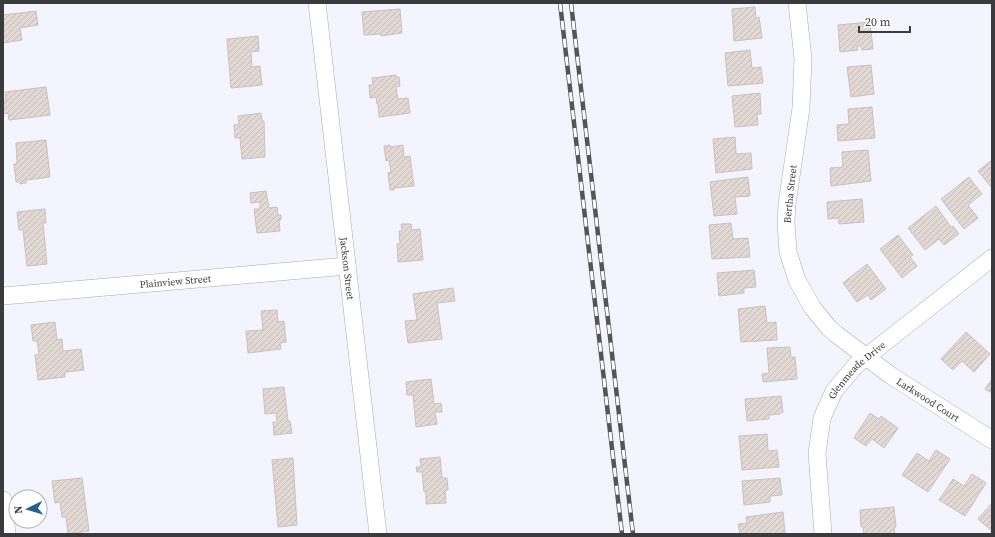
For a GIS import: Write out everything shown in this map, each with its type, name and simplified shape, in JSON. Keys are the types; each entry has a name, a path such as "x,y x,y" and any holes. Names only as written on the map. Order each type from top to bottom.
{"street":[{"name":"Jackson Street","path":"317,3 378,534"},
{"name":"Bertha Street","path":"797,3 802,59 801,108 787,204 786,222 788,252 797,280 812,307 829,328 866,357"},
{"name":"Glenmeade Drive","path":"823,534 817,453 822,418 834,391 856,365 992,258"},
{"name":"Plainview Street","path":"3,296 347,266"},
{"name":"Larkwood Court","path":"866,357 890,375 992,440"},
{"path":"3,500 7,534"}],"building":[{"path":"755,7 756,18 759,17 762,38 734,41 732,9"},
{"path":"400,9 402,33 381,36 381,34 364,35 362,12"},
{"path":"36,11 38,25 20,28 22,40 3,43 3,15"},
{"path":"870,22 873,49 862,50 861,46 857,46 858,50 840,52 838,25"},
{"path":"258,36 259,51 251,52 252,67 260,66 262,85 231,88 227,39"},
{"path":"750,50 752,68 761,67 763,83 728,86 725,53"},
{"path":"871,65 874,94 851,97 847,67"},
{"path":"396,75 396,77 399,77 400,86 396,87 398,99 408,98 410,113 379,117 376,97 370,98 369,85 373,85 372,78"},
{"path":"46,87 50,115 9,120 8,113 3,114 3,100 6,100 5,92"},
{"path":"760,93 761,114 757,114 758,125 735,127 732,96"},
{"path":"872,107 875,138 838,141 837,125 849,124 848,109"},
{"path":"261,113 262,121 264,121 265,157 242,159 240,138 235,138 234,125 239,124 238,116"},
{"path":"735,137 736,154 751,153 752,169 716,173 713,139"},
{"path":"46,140 50,177 26,180 26,183 20,184 20,182 16,182 14,164 17,164 16,143"},
{"path":"390,145 390,147 403,145 404,157 410,156 414,186 394,188 394,190 390,190 388,173 391,172 389,160 386,161 384,146"},
{"path":"868,150 871,181 831,186 830,168 843,167 842,152"},
{"path":"992,160 992,188 978,171"},
{"path":"748,177 750,196 735,197 737,214 714,216 710,182"},
{"path":"969,177 982,194 968,205 978,218 964,229 941,199"},
{"path":"266,191 269,208 277,207 278,215 281,215 281,220 279,220 280,231 257,233 254,209 260,209 260,202 251,203 250,193"},
{"path":"862,199 864,222 839,224 838,218 828,219 827,202"},
{"path":"936,206 951,227 953,226 959,234 944,245 939,239 925,250 908,228"},
{"path":"45,209 46,223 43,223 47,264 27,266 23,230 19,230 17,212"},
{"path":"731,223 733,239 748,238 750,257 712,259 709,225"},
{"path":"401,224 411,224 412,230 420,229 423,260 398,262 397,244 400,244 399,231 402,231"},
{"path":"898,235 913,255 910,257 917,266 902,278 880,249"},
{"path":"867,264 886,289 871,300 868,295 857,302 843,283"},
{"path":"754,270 756,287 744,288 744,293 719,296 717,273"},
{"path":"453,288 455,301 437,303 442,339 408,343 405,321 417,320 413,294"},
{"path":"765,306 767,323 776,322 777,340 741,342 738,309"},
{"path":"277,310 278,322 284,321 286,342 280,343 281,349 248,353 246,331 263,330 261,311"},
{"path":"55,322 57,340 62,339 63,351 81,349 84,370 65,372 65,377 38,380 35,355 39,354 37,341 33,341 31,325"},
{"path":"966,332 990,354 974,372 962,361 953,370 941,359"},
{"path":"790,347 791,357 795,357 797,379 763,382 762,374 769,373 767,348"},
{"path":"431,379 434,404 441,403 442,412 435,412 437,424 416,427 413,395 407,395 406,382"},
{"path":"992,379 992,393 985,389"},
{"path":"284,387 288,421 290,421 292,433 274,435 273,422 277,422 276,413 265,414 263,389"},
{"path":"781,396 783,412 780,414 769,415 769,419 747,421 745,399"},
{"path":"870,413 879,419 881,416 898,428 884,448 872,439 866,446 854,438"},
{"path":"767,434 768,451 777,450 779,467 742,470 739,436"},
{"path":"936,450 950,459 928,492 902,475 917,453 929,461"},
{"path":"440,457 442,478 447,478 448,490 445,490 446,503 426,504 426,492 424,492 422,472 417,472 416,467 421,467 420,459"},
{"path":"293,458 297,525 278,527 272,460"},
{"path":"972,474 986,483 965,516 939,500 953,479 964,486"},
{"path":"82,478 89,531 68,534 66,517 62,517 60,502 55,503 52,481"},
{"path":"780,478 782,495 770,496 770,502 744,505 742,481"},
{"path":"992,503 992,531 978,519"},
{"path":"894,507 896,527 894,527 895,534 864,534 863,527 861,527 860,510"},
{"path":"783,512 785,534 740,534 738,524 747,523 746,517"}],"railway":[{"path":"560,3 622,534"},
{"path":"571,3 633,534"}]}
